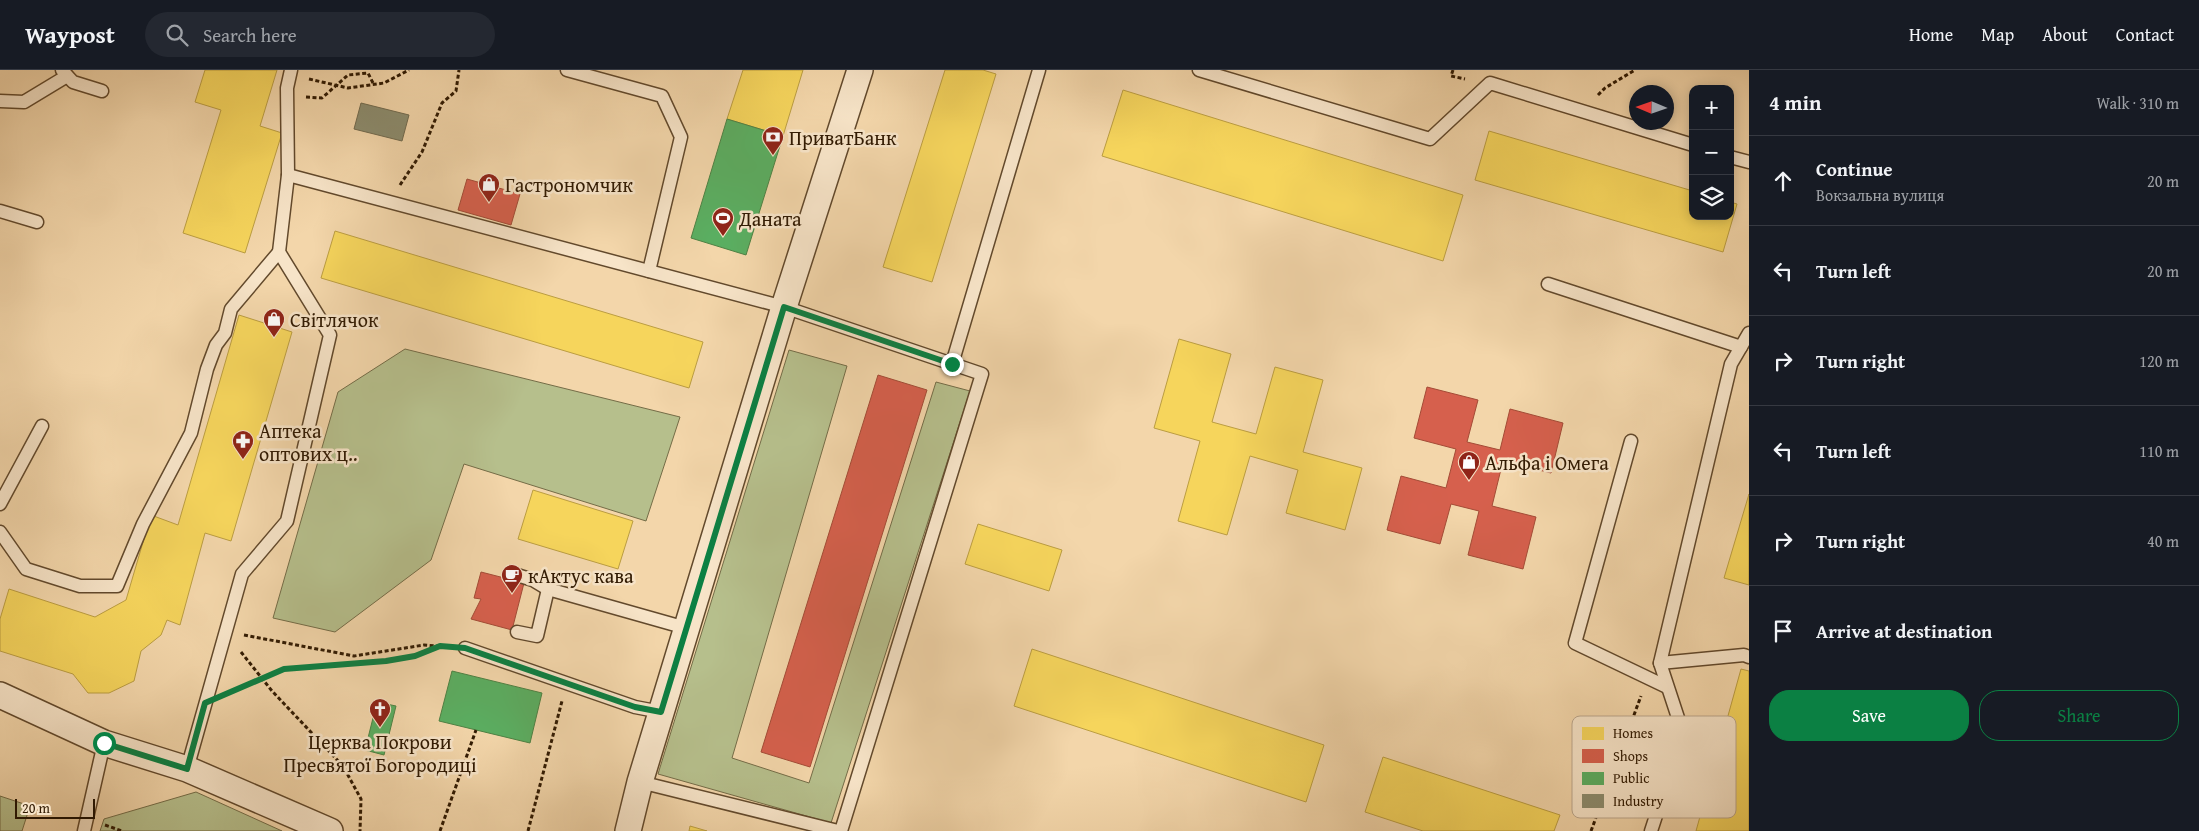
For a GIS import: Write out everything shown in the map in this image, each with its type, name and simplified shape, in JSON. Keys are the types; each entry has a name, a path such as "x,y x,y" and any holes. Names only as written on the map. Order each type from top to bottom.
{"street":[{"path":"628,831 640,782 686,628 784,307 860,70"},
{"path":"0,695 104,743 187,769 330,831"}],"lane":[{"path":"567,70 662,96 681,137 649,271"},
{"path":"952,364 1039,70"},
{"path":"1199,70 1430,139 1490,83 1689,144"},
{"path":"0,532 26,568 80,586 117,586 143,524 191,433 207,369 216,345 225,333 231,309 279,252 288,175 287,95 291,72"},
{"path":"0,101 24,102 64,73 73,82 102,91"},
{"path":"1734,158 1749,162"},
{"path":"288,175 784,307 982,374 839,831 640,782"},
{"path":"0,211 37,222"},
{"path":"187,769 242,574 287,521 330,335 279,252"},
{"path":"1548,284 1741,347"},
{"path":"1677,716 1660,663 1731,364 1749,333"},
{"path":"0,504 42,426"},
{"path":"1631,440 1575,643 1667,687"},
{"path":"517,575 533,580 548,589 686,628"},
{"path":"517,632 537,636 548,589"},
{"path":"465,648 635,707 661,712"},
{"path":"1660,663 1744,655 1749,657"},
{"path":"84,831 104,743"},
{"path":"1651,831 1655,818"}],"path":[{"path":"291,72 348,88 384,83 409,70"},
{"path":"389,202 422,152 442,103 456,91 459,70"},
{"path":"1583,111 1605,88 1635,70"},
{"path":"287,95 322,98 348,75 368,73 374,84"},
{"path":"226,631 354,656 424,645 465,648"},
{"path":"226,631 262,678 343,766 362,799 360,831"},
{"path":"205,703 284,669 386,661 415,656 440,646"},
{"path":"1633,716 1647,677"},
{"path":"528,831 566,683"},
{"path":"440,831 476,730"},
{"path":"1591,831 1596,818"}],"green space":[{"path":"405,349 680,417 646,521 464,464 431,560 335,632 273,618 338,392"},
{"path":"789,350 847,366 732,758 809,783 936,382 970,391 831,823 658,774"},
{"path":"196,792 282,831 100,831 104,819"},
{"path":"0,796 30,806 22,831 0,831"}],"building: Homes":[{"path":"205,70 277,70 260,126 282,133 245,253 183,233 221,110 195,102"},
{"path":"743,70 803,70 783,136 727,119"},
{"path":"945,70 983,70 996,74 932,282 883,267"},
{"path":"1123,90 1463,195 1443,261 1102,156"},
{"path":"1489,131 1689,190 1689,220 1732,220 1723,252 1475,180"},
{"path":"1734,203 1737,204 1734,214"},
{"path":"335,231 703,342 689,388 321,278"},
{"path":"239,315 292,332 231,541 205,533 180,625 167,620 161,635 141,651 134,681 109,693 88,693 73,674 0,651 0,619 9,589 95,617 126,600 151,515 178,525"},
{"path":"1179,339 1231,354 1212,422 1256,434 1275,367 1323,380 1303,452 1362,468 1345,530 1286,513 1298,470 1250,456 1227,535 1178,521 1200,441 1154,428"},
{"path":"533,490 633,521 618,569 518,539"},
{"path":"1749,494 1749,585 1724,578"},
{"path":"978,524 1062,550 1049,591 965,564"},
{"path":"1032,649 1324,745 1306,802 1014,706"},
{"path":"1741,669 1749,671 1749,831 1696,831 1700,818 1736,818 1736,716 1728,716"},
{"path":"1383,757 1560,815 1554,831 1423,831 1365,812"},
{"path":"690,826 707,831 689,831"}],"building: Shops":[{"path":"467,179 520,194 511,225 458,210"},
{"path":"878,375 927,390 810,767 761,752"},
{"path":"1427,387 1478,400 1467,442 1500,450 1510,409 1563,423 1551,473 1503,461 1492,506 1536,517 1523,569 1468,555 1479,511 1451,504 1440,544 1387,530 1401,476 1446,488 1456,449 1414,438"},
{"path":"481,572 524,583 512,630 471,619 481,599 474,598"}],"building: Public":[{"path":"727,119 783,136 746,255 691,238"},
{"path":"452,671 542,693 530,743 439,721"},
{"name":"Церква Покрови Пресвятої Богородиці","path":"377,702 396,706 384,755 365,750"}],"building: Industry":[{"path":"361,103 409,115 402,141 354,129"}],"place":[{"name":"ПриватБанк","path":"773,156"},
{"name":"Гастрономчик","path":"489,203"},
{"name":"Даната","path":"723,237"},
{"name":"Світлячок","path":"274,338"},
{"name":"Аптека оптових ц‥","path":"243,460"},
{"name":"Альфа і Омега","path":"1469,481"},
{"name":"кАктус кава","path":"512,594"},
{"name":"Церква Покрови Пресвятої Богородиці","path":"380,728"}],"route":[{"path":"104,743 187,769 205,703 284,669 386,661 415,656 440,646 465,648 635,707 661,712 784,307 952,364"}]}
